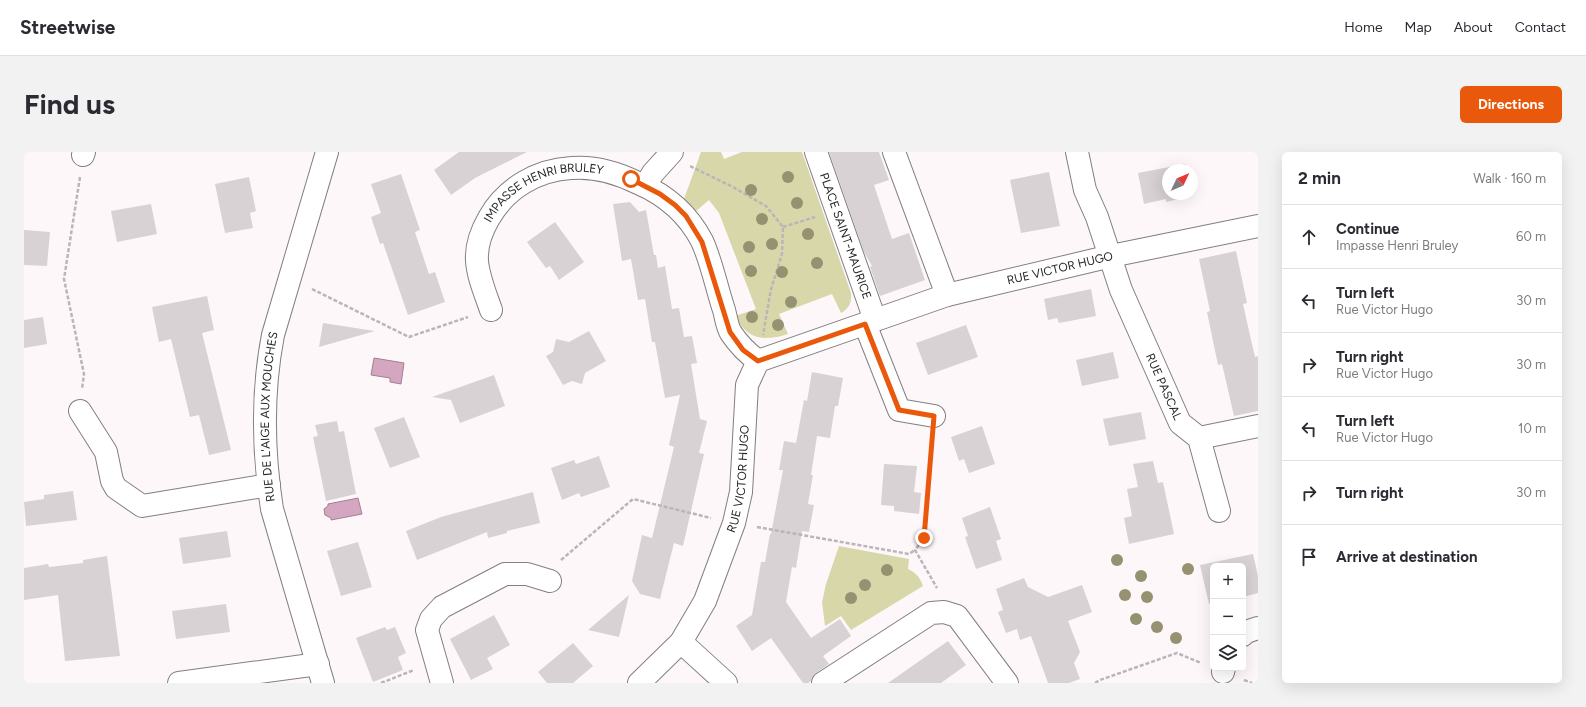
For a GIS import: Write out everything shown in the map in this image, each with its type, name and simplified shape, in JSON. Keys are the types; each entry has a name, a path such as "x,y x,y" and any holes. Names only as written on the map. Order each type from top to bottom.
{"street":[{"name":"RUE DE L'AIGE AUX MOUCHES","path":"320,674 276,524 269,485 265,387 273,335 327,152"},
{"name":"PLACE SAINT-MAURICE","path":"816,152 837,209 870,322"},
{"path":"894,152 947,295"},
{"name":"RUE PASCAL","path":"1077,152 1085,190 1097,217 1121,290 1180,424 1199,438"},
{"path":"645,186 653,173 670,154"},
{"name":"IMPASSE HENRI BRULEY","path":"491,310 478,275 476,261 477,248 479,236 491,213 510,192 521,184 539,175 559,169 576,168 617,174 645,186 675,205 686,216 702,242 730,332 743,350 758,361"},
{"name":"RUE VICTOR HUGO","path":"639,683 681,642 705,600 734,523 741,492 747,385 758,361 947,295 1110,256 1258,226"},
{"path":"870,322 899,410 934,416"},
{"path":"80,411 106,452 112,481 116,488 142,506 269,485"},
{"path":"1219,511 1199,438 1258,426"},
{"path":"442,683 427,630 431,618 442,607 506,574 527,574 550,581"},
{"path":"823,683 931,613 944,612 957,616 1007,683"},
{"path":"1246,632 1258,628"},
{"path":"681,642 726,683"},
{"path":"179,683 320,674"}],"path":[{"path":"80,411 84,374 64,279 83,153"},
{"path":"670,154 766,206 783,228 782,254 771,289 758,361"},
{"path":"783,228 837,209"},
{"path":"290,278 409,337 491,310"},
{"path":"550,581 561,559 633,499 734,523 909,554 915,550 924,538 934,416"},
{"path":"915,550 942,598 944,612"},
{"path":"1095,683 1177,653 1210,665"},
{"path":"381,683 436,661"}],"green space":[{"path":"701,152 721,152 724,159 742,152 802,152 851,293 851,300 846,309 841,313 832,294 779,314 788,334 772,338 751,335 740,324 735,316 756,309 719,213 709,200 695,212 684,199"},
{"path":"839,546 909,559 908,569 921,580 923,586 851,630 841,616 825,626 822,602 826,584"}],"shaded area":[{"path":"374,358 404,363 401,384 390,382 390,378 371,375"},
{"path":"358,498 362,514 331,520 331,518 325,515 324,509 328,506 328,504"}],"building":[{"path":"459,152 527,152 475,178 451,195 434,170"},
{"path":"829,152 879,152 889,180 874,185 892,239 909,233 925,280 880,296 870,267 872,266 864,252"},
{"path":"1162,168 1162,200 1144,204 1138,173"},
{"path":"1049,172 1060,226 1021,233 1010,180"},
{"path":"401,174 420,230 415,232 429,274 435,272 445,302 408,315 383,243 380,244 371,217 381,213 371,184"},
{"path":"249,177 256,211 250,213 253,228 225,233 215,184"},
{"path":"630,202 639,212 646,210 654,255 656,255 658,268 665,266 672,309 679,308 684,337 692,336 697,363 691,364 700,419 707,421 699,453 704,454 683,546 674,543 660,599 640,594 632,581 642,535 652,538 674,447 669,445 680,395 665,398 655,342 652,342 645,299 638,300 631,259 622,261 613,204"},
{"path":"151,204 157,234 117,242 111,211"},
{"path":"555,222 584,262 559,280 550,266 546,268 527,242"},
{"path":"24,230 50,232 47,266 24,265"},
{"path":"1236,251 1247,303 1243,304 1255,357 1258,356 1258,411 1234,416 1222,364 1218,365 1207,312 1210,311 1199,259"},
{"path":"1091,289 1096,316 1059,323 1057,318 1048,320 1044,299"},
{"path":"207,296 214,330 202,333 231,450 209,455 199,415 190,417 171,339 159,342 152,307"},
{"path":"43,317 47,344 24,348 24,320"},
{"path":"323,323 375,331 319,347"},
{"path":"966,325 978,357 928,375 916,343"},
{"path":"589,331 606,361 585,373 582,384 572,381 563,385 546,356 553,352 556,339 569,342"},
{"path":"1113,352 1119,378 1082,386 1076,360"},
{"path":"812,372 843,378 838,406 835,406 830,438 817,436 808,504 814,505 809,532 802,531 796,568 792,567 786,602 811,638 840,619 851,636 823,656 829,664 816,673 811,681 808,683 803,683 771,638 752,651 736,626 752,615 761,562 765,562 783,470 779,470 784,441 796,443 804,400 807,401"},
{"path":"494,375 505,406 460,423 451,400 432,397"},
{"path":"1141,412 1146,439 1109,446 1103,419"},
{"path":"404,417 420,457 390,468 374,428"},
{"path":"337,421 339,432 344,431 356,494 326,501 313,437 318,436 315,425"},
{"path":"982,426 995,464 969,473 964,459 959,461 951,437"},
{"path":"599,456 610,487 581,497 579,493 562,500 551,468 574,460 576,464"},
{"path":"1153,461 1158,483 1163,482 1174,534 1129,544 1124,518 1132,516 1127,489 1138,487 1133,464"},
{"path":"884,464 917,466 914,492 921,493 919,514 894,511 894,506 881,505"},
{"path":"73,491 77,520 26,526 24,502 44,499 44,495"},
{"path":"533,492 540,523 507,531 507,533 488,538 487,532 417,560 406,531 441,517"},
{"path":"990,507 1001,539 996,541 1002,560 976,569 965,537 968,536 962,518"},
{"path":"227,531 231,557 183,564 179,538"},
{"path":"358,542 372,587 341,596 327,551"},
{"path":"1253,554 1258,576 1258,593 1246,596 1246,563 1210,563 1209,604 1200,565"},
{"path":"107,556 120,656 65,661 58,595 24,600 24,568 48,564 49,567 83,563 83,560"},
{"path":"1024,578 1028,587 1048,597 1082,585 1092,612 1068,621 1080,652 1074,663 1080,679 1069,683 1048,683 1031,636 1020,640 1017,629 1006,633 998,612 1003,610 996,589"},
{"path":"629,595 619,637 588,630"},
{"path":"226,604 230,632 176,639 172,611"},
{"path":"494,615 510,645 487,658 493,669 471,680 450,639"},
{"path":"385,627 387,630 395,627 406,653 398,657 403,670 373,682 356,638"},
{"path":"948,641 966,665 941,683 888,683"},
{"path":"573,643 593,666 573,683 547,683 538,672"}],"route":[{"path":"631,179 660,194 675,205 686,216 702,242 730,332 743,350 758,361 865,324 899,410 934,416 924,538"}]}
